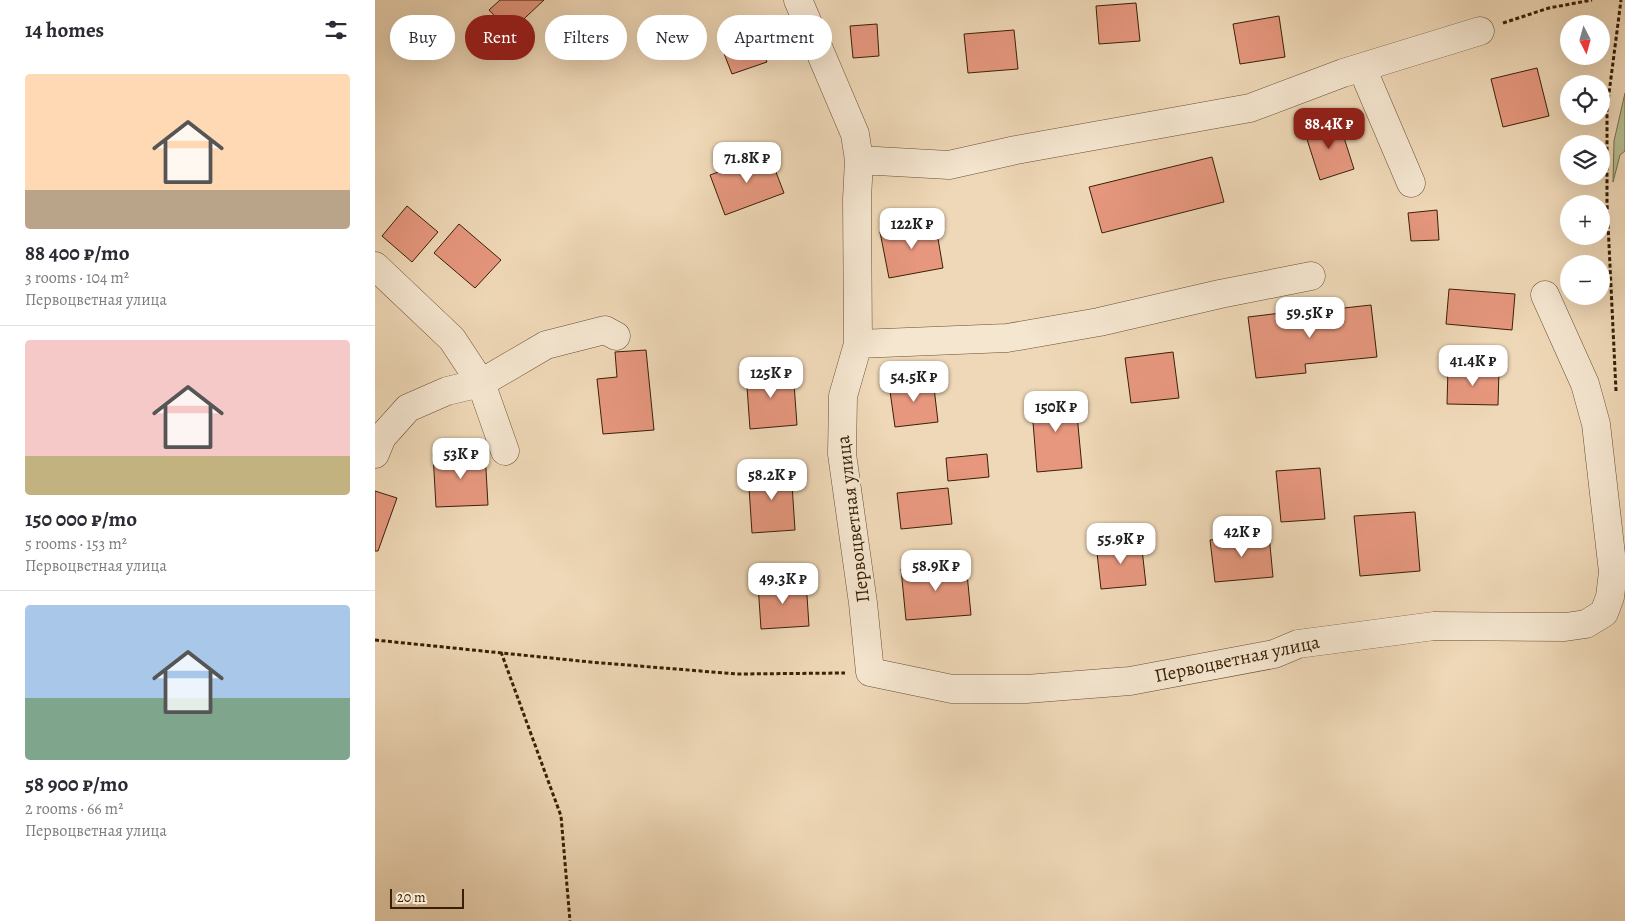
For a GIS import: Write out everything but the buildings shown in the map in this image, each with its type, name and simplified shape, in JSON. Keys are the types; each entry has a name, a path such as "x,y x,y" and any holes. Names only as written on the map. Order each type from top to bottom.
{"street":[{"name":"Первоцветная улица","path":"798,0 855,134 859,160 857,199 858,344 843,396 842,454 863,603 870,672 952,689 1035,688 1130,681 1274,654 1298,644 1434,626 1565,627 1586,624 1604,613 1610,597 1613,572 1596,424 1585,384 1545,295"},
{"path":"859,160 949,165 1016,150 1250,108 1362,68 1480,31"},
{"path":"1362,68 1411,183"},
{"path":"375,266 452,339 481,383 505,451"},
{"path":"858,344 1007,338 1099,322 1220,294 1311,276"},
{"path":"375,454 382,437 408,408 447,391 481,383 546,345 605,330 615,336"}],"path":[{"path":"1480,31 1549,8 1592,0"},
{"path":"1616,397 1607,203 1607,109 1621,0"},
{"path":"375,640 600,663 737,674 870,672"},
{"path":"501,652 561,816 570,921"}],"green space":[{"path":"1625,93 1625,151 1620,155 1613,182 1614,141"}]}
